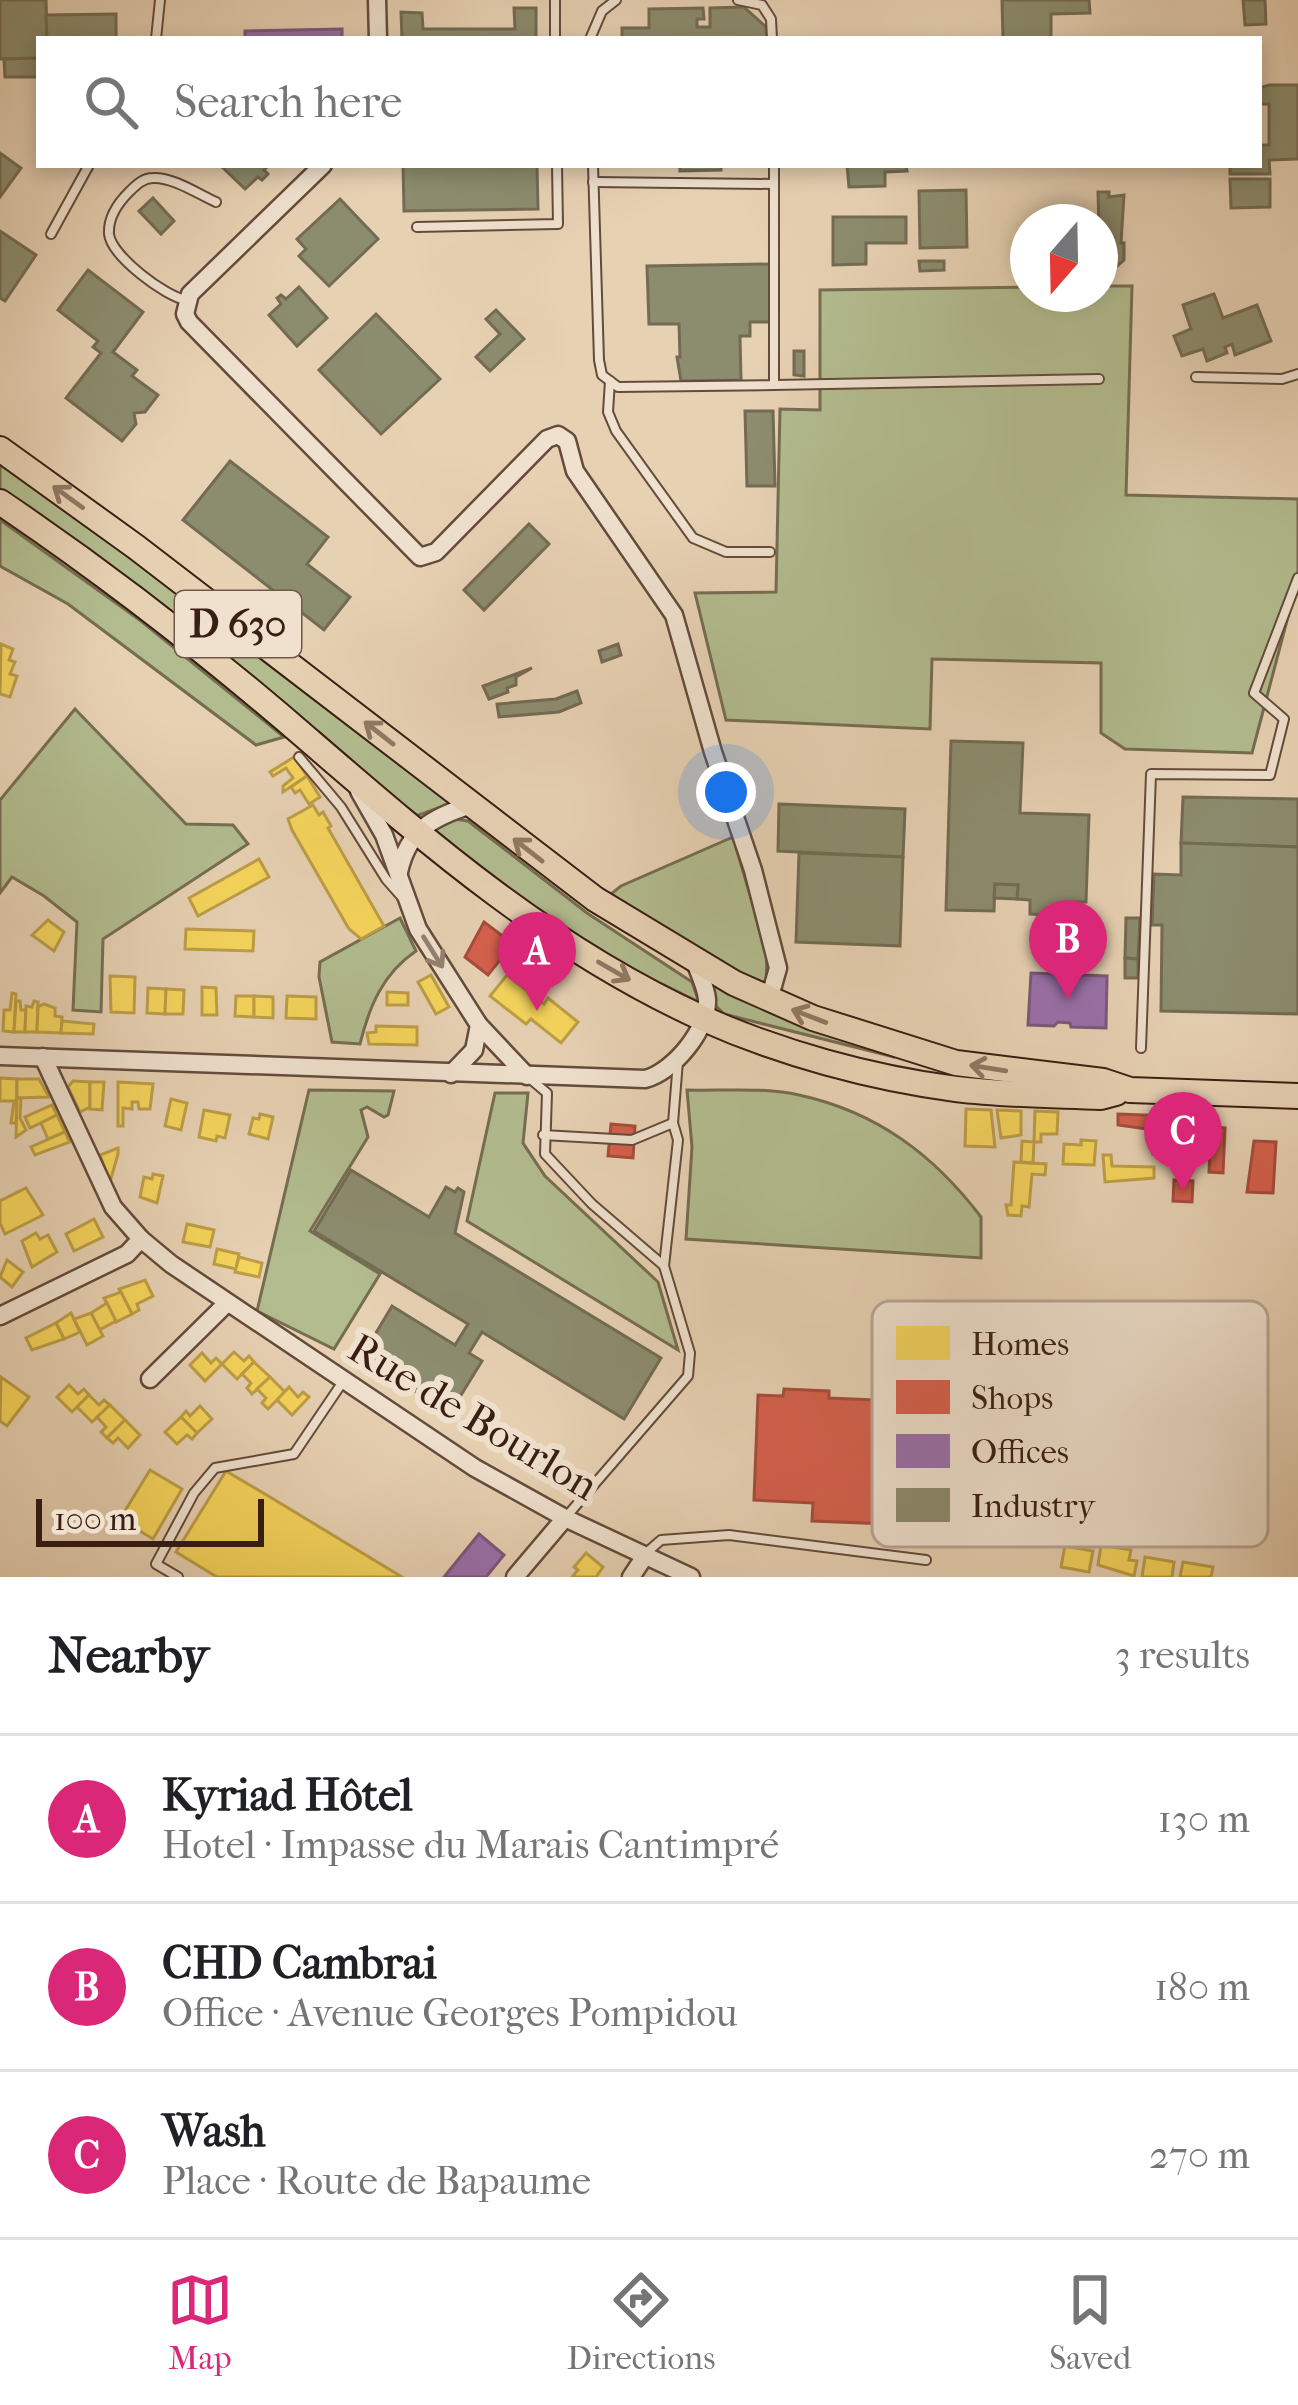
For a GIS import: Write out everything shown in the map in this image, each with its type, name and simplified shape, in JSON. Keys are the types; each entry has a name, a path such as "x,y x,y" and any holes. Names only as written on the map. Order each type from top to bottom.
{"main road":[{"name":"D 630","path":"0,449 170,573 595,899 695,962 769,1000 929,1055 1026,1074 1103,1082 1130,1090 1298,1096"},
{"name":"D 630","path":"0,502 153,614 414,833 546,932 698,1029 745,1035 858,1070 951,1088 1101,1097 1130,1090"},
{"path":"745,1035 803,1039 899,1063 929,1055"}],"street":[{"path":"377,0 378,36"},
{"path":"320,168 187,300 189,322 421,556 436,552 542,443 558,435 567,440 575,471 674,615 753,870 778,968 769,1000"},
{"path":"352,780 384,835 418,928 479,1025 527,1076"},
{"path":"399,873 414,833 429,820 471,805"},
{"path":"0,1056 638,1079 659,1075 698,1029 708,1000 695,962"},
{"path":"452,1074 474,1050 479,1025"},
{"name":"Rue de Bourlon","path":"43,1057 113,1208 141,1239 226,1304 475,1468 565,1518 691,1577"},
{"path":"0,1316 127,1255 141,1239"},
{"path":"150,1379 226,1304"},
{"path":"515,1577 565,1518"},
{"path":"631,1577 645,1556"}],"lane":[{"path":"156,36 160,0"},
{"path":"555,0 555,36"},
{"path":"591,36 602,11 616,0"},
{"path":"738,0 762,5 771,19 772,36"},
{"path":"51,234 87,168"},
{"path":"417,226 558,224 557,168"},
{"path":"593,168 599,360 602,375 618,387 1100,379"},
{"path":"774,168 774,386"},
{"path":"187,300 163,293 116,249 109,236 112,218 131,189 153,178 216,202"},
{"path":"593,182 774,184"},
{"path":"1196,377 1282,379 1298,374"},
{"path":"610,381 608,412 616,431 693,538 726,552 770,552"},
{"path":"1142,1048 1151,774 1270,775 1284,719 1254,693 1298,578"},
{"path":"299,757 341,807 386,879 408,903"},
{"path":"565,1518 688,1376 690,1353 664,1266 678,1140 673,1123 679,1055"},
{"path":"527,1076 547,1093 544,1154 592,1204 664,1266"},
{"path":"543,1135 632,1140 673,1123"},
{"path":"178,1577 156,1564 194,1493 215,1468 293,1454 343,1382"},
{"path":"645,1556 661,1540 729,1535 926,1560"}],"green space":[{"path":"1118,286 1132,286 1126,495 1298,499 1298,579 1252,753 1125,749 1101,733 1101,663 932,659 930,729 726,720 695,593 776,592 780,409 820,410 820,290 1010,287 1010,312 1118,312"},
{"path":"0,460 58,499 452,803 416,816 0,493"},
{"path":"0,520 141,621 284,737 256,745 68,604 0,566"},
{"path":"75,709 186,824 233,825 248,844 103,939 101,1012 73,1010 77,922 12,877 0,893 0,800"},
{"path":"448,818 468,821 587,913 692,982 699,1002 610,959 532,913 428,828"},
{"path":"733,837 767,953 766,985 685,947 611,894"},
{"path":"400,918 416,951 379,992 360,1044 332,1042 320,962"},
{"path":"709,980 895,1055 724,1014 716,1006"},
{"path":"309,1090 394,1091 388,1115 367,1107 361,1110 368,1137 310,1231 380,1274 334,1349 257,1311"},
{"path":"687,1090 786,1093 827,1103 878,1125 944,1174 981,1217 981,1258 686,1239 692,1147"},
{"path":"495,1093 528,1093 523,1143 545,1176 658,1282 678,1350 467,1221"}],"building: Homes":[{"path":"1,644 13,649 10,674 17,676 10,697 0,694"},
{"path":"294,757 307,776 283,792 293,778 286,768 273,776 270,772"},
{"path":"307,776 320,797 309,804 300,790 295,793 291,787"},
{"path":"313,805 319,815 323,812 384,926 361,939 349,929 288,819"},
{"path":"259,859 269,877 198,916 189,898"},
{"path":"48,920 64,932 54,951 32,935"},
{"path":"186,929 254,931 253,951 185,949"},
{"path":"431,975 449,1007 436,1014 418,982"},
{"path":"507,975 544,1004 548,998 578,1022 561,1043 490,996"},
{"path":"110,976 135,977 134,1013 111,1012"},
{"path":"202,987 216,988 217,1015 202,1015"},
{"path":"148,988 166,989 165,1014 147,1013"},
{"path":"166,989 184,990 183,1014 165,1014"},
{"path":"387,992 408,993 408,1005 387,1005"},
{"path":"12,993 16,994 14,1032 3,1031 4,1010 10,1010"},
{"path":"236,996 254,996 254,1017 235,1016"},
{"path":"254,996 273,997 273,1018 254,1017"},
{"path":"287,996 316,997 316,1019 286,1018"},
{"path":"16,1001 26,1010 25,1032 14,1032"},
{"path":"38,1002 37,1032 25,1032 26,1006 32,1007"},
{"path":"44,1004 62,1017 61,1033 37,1032 38,1007"},
{"path":"62,1021 94,1024 93,1034 61,1033"},
{"path":"376,1026 417,1027 417,1045 369,1044 367,1033 376,1032"},
{"path":"0,1078 17,1079 16,1123 11,1123 14,1101 0,1101"},
{"path":"17,1079 39,1079 49,1097 17,1098"},
{"path":"73,1081 90,1082 90,1107 80,1112 68,1087"},
{"path":"90,1082 104,1082 102,1110 90,1109"},
{"path":"118,1082 153,1084 150,1109 139,1109 138,1102 132,1102 132,1109 123,1108 123,1126 118,1126"},
{"path":"17,1098 21,1098 20,1118 26,1130 16,1137"},
{"path":"171,1099 187,1103 181,1130 165,1126"},
{"path":"52,1105 57,1115 30,1128 25,1117"},
{"path":"966,1109 991,1110 995,1147 965,1146"},
{"path":"204,1110 230,1115 225,1138 199,1137"},
{"path":"997,1110 1021,1111 1021,1135 1001,1138"},
{"path":"1035,1111 1058,1112 1057,1134 1041,1134 1041,1142 1034,1142"},
{"path":"260,1114 273,1117 268,1139 249,1134 253,1118 259,1119"},
{"path":"57,1115 65,1132 48,1139 41,1123"},
{"path":"65,1132 70,1142 35,1155 31,1147"},
{"path":"1081,1140 1096,1141 1094,1165 1063,1164 1064,1144 1081,1145"},
{"path":"1022,1141 1034,1142 1033,1163 1021,1162"},
{"path":"118,1148 118,1154 110,1182 100,1155"},
{"path":"1103,1155 1111,1155 1112,1166 1154,1167 1154,1178 1105,1182"},
{"path":"1014,1162 1046,1164 1045,1175 1032,1174 1029,1207 1022,1206 1021,1216 1008,1215 1006,1205 1011,1205"},
{"path":"153,1174 163,1176 157,1203 140,1197 144,1177 152,1179"},
{"path":"26,1188 43,1215 5,1234 0,1201"},
{"path":"94,1219 103,1237 74,1251 66,1234"},
{"path":"187,1224 214,1230 210,1247 183,1242"},
{"path":"36,1233 40,1239 48,1235 57,1252 32,1267 22,1241"},
{"path":"217,1249 239,1254 236,1269 214,1264"},
{"path":"239,1257 262,1263 259,1277 235,1272"},
{"path":"7,1260 23,1272 12,1287 0,1277"},
{"path":"145,1280 153,1296 137,1304 139,1310 132,1314 119,1289"},
{"path":"121,1292 132,1314 116,1322 104,1298"},
{"path":"107,1303 116,1321 99,1330 91,1313"},
{"path":"71,1313 80,1332 64,1339 56,1323"},
{"path":"91,1313 103,1336 87,1345 74,1319"},
{"path":"56,1323 64,1339 32,1350 26,1338"},
{"path":"234,1352 254,1362 237,1379 222,1364"},
{"path":"202,1353 211,1363 216,1358 222,1364 205,1381 190,1365"},
{"path":"254,1362 270,1377 252,1394 247,1388 251,1383 242,1374"},
{"path":"1,1377 29,1397 7,1426 0,1421"},
{"path":"270,1377 285,1392 268,1409 257,1389"},
{"path":"69,1385 78,1394 84,1389 89,1395 72,1412 57,1397"},
{"path":"289,1387 298,1397 303,1392 309,1397 292,1415 277,1400"},
{"path":"89,1395 99,1405 104,1400 110,1405 92,1422 77,1407"},
{"path":"110,1405 125,1420 107,1438 101,1432 106,1427 97,1417"},
{"path":"200,1406 212,1419 197,1433 181,1417 186,1411 190,1416"},
{"path":"181,1417 197,1433 177,1444 165,1432"},
{"path":"125,1420 140,1435 128,1448 118,1438 113,1443 107,1438"},
{"path":"150,1470 182,1489 153,1539 120,1519"},
{"path":"226,1471 402,1577 217,1577 176,1552"},
{"path":"1065,1547 1093,1551 1089,1572 1061,1567"},
{"path":"1101,1547 1131,1550 1129,1560 1137,1561 1134,1576 1098,1565"},
{"path":"586,1553 603,1567 596,1577 572,1577 578,1570 574,1567"},
{"path":"1145,1557 1174,1562 1172,1577 1142,1577"},
{"path":"1183,1562 1213,1567 1211,1577 1180,1577"}],"building: Shops":[{"path":"484,922 513,944 488,975 465,957"},
{"path":"1118,1114 1167,1116 1165,1155 1153,1154 1154,1130 1118,1125"},
{"path":"611,1124 635,1126 633,1158 608,1156"},
{"path":"1211,1127 1225,1128 1223,1173 1209,1172"},
{"path":"1254,1141 1276,1142 1273,1193 1247,1192"},
{"path":"1174,1180 1193,1181 1192,1202 1173,1201"},
{"path":"784,1389 872,1400 872,1523 812,1521 813,1503 754,1500 758,1395 783,1396"}],"building: Offices":[{"path":"342,29 342,36 245,36 245,31"},
{"path":"1031,973 1107,976 1106,1028 1058,1022 1028,1025"},
{"path":"479,1534 504,1555 486,1577 444,1577"}],"building: Industry":[{"path":"0,0 46,0 47,36 36,36 36,58 0,59"},
{"path":"1002,0 1089,0 1090,13 1051,14 1051,36 1003,36"},
{"path":"1243,0 1265,0 1266,24 1245,25"},
{"path":"744,7 766,27 767,36 622,36 622,28 649,28 649,9 703,8 704,19 697,19 697,27 710,27 710,8"},
{"path":"514,8 536,8 536,36 402,36 401,12 422,13 423,29 515,29"},
{"path":"116,14 116,36 47,36 46,15"},
{"path":"36,58 36,77 5,77 4,59"},
{"path":"1298,85 1298,159 1269,160 1270,174 1230,174 1230,168 1262,168 1262,145 1269,145 1269,104 1262,104 1262,87"},
{"path":"0,153 21,168 0,197"},
{"path":"223,168 266,168 268,174 262,180 258,177 245,189"},
{"path":"403,168 537,168 538,209 404,211"},
{"path":"680,168 721,168 721,170"},
{"path":"847,168 906,168 885,172 885,186 849,187"},
{"path":"1230,179 1270,179 1270,207 1231,208"},
{"path":"966,190 967,247 920,248 919,191"},
{"path":"1098,192 1109,192 1109,197 1124,195 1124,260 1118,265 1118,204 1098,204"},
{"path":"153,198 174,221 161,234 139,211"},
{"path":"340,199 378,239 329,286 299,256 306,249 297,239"},
{"path":"833,217 906,217 906,243 866,243 866,264 833,265"},
{"path":"0,231 36,255 5,301 0,298"},
{"path":"919,261 944,261 944,270 920,271"},
{"path":"770,264 770,322 750,322 750,336 740,336 741,380 681,381 679,324 649,324 647,266"},
{"path":"88,270 143,312 113,352 137,370 132,376 158,395 145,412 134,413 136,424 122,441 66,398 101,353 93,347 98,341 58,310"},
{"path":"299,287 327,318 297,346 269,315 281,304 277,298 286,299"},
{"path":"1214,294 1223,318 1257,305 1271,341 1235,355 1232,344 1225,347 1227,353 1207,361 1203,349 1182,356 1174,336 1191,329 1183,305"},
{"path":"496,310 524,339 490,371 476,357 500,334 486,319"},
{"path":"376,314 440,379 381,434 319,370"},
{"path":"794,351 804,351 804,376 794,375"},
{"path":"745,411 773,411 775,486 747,486"},
{"path":"230,461 328,537 307,564 350,597 324,630 183,520"},
{"path":"529,524 549,544 484,610 464,590"},
{"path":"618,644 621,655 602,662 599,651"},
{"path":"532,668 516,677 516,685 507,688 508,692 489,699 483,686"},
{"path":"577,691 581,703 559,712 499,717 497,704 556,699"},
{"path":"951,741 1023,743 1020,813 1089,815 1086,902 1073,902 1072,916 1030,914 1030,900 1017,899 1018,885 995,884 994,911 946,910"},
{"path":"1183,797 1298,799 1298,847 1181,843"},
{"path":"779,804 905,809 903,857 778,851"},
{"path":"1181,843 1298,847 1298,1014 1161,1011 1162,925 1152,925 1154,874 1181,875"},
{"path":"799,853 903,857 900,946 796,942"},
{"path":"995,884 1018,885 1017,899 994,898"},
{"path":"1126,918 1140,918 1138,959 1125,958"},
{"path":"1125,958 1138,959 1138,978 1125,978"},
{"path":"351,1170 429,1217 446,1187 455,1192 458,1188 464,1192 455,1233 661,1358 624,1419 482,1332 469,1353 482,1361 450,1413 361,1358 392,1306 455,1345 468,1324 314,1231"}],"place":[{"name":"CHD Cambrai","path":"1068,999"},
{"name":"Kyriad Hôtel","path":"537,1011"},
{"name":"Wash","path":"1183,1191"}]}
